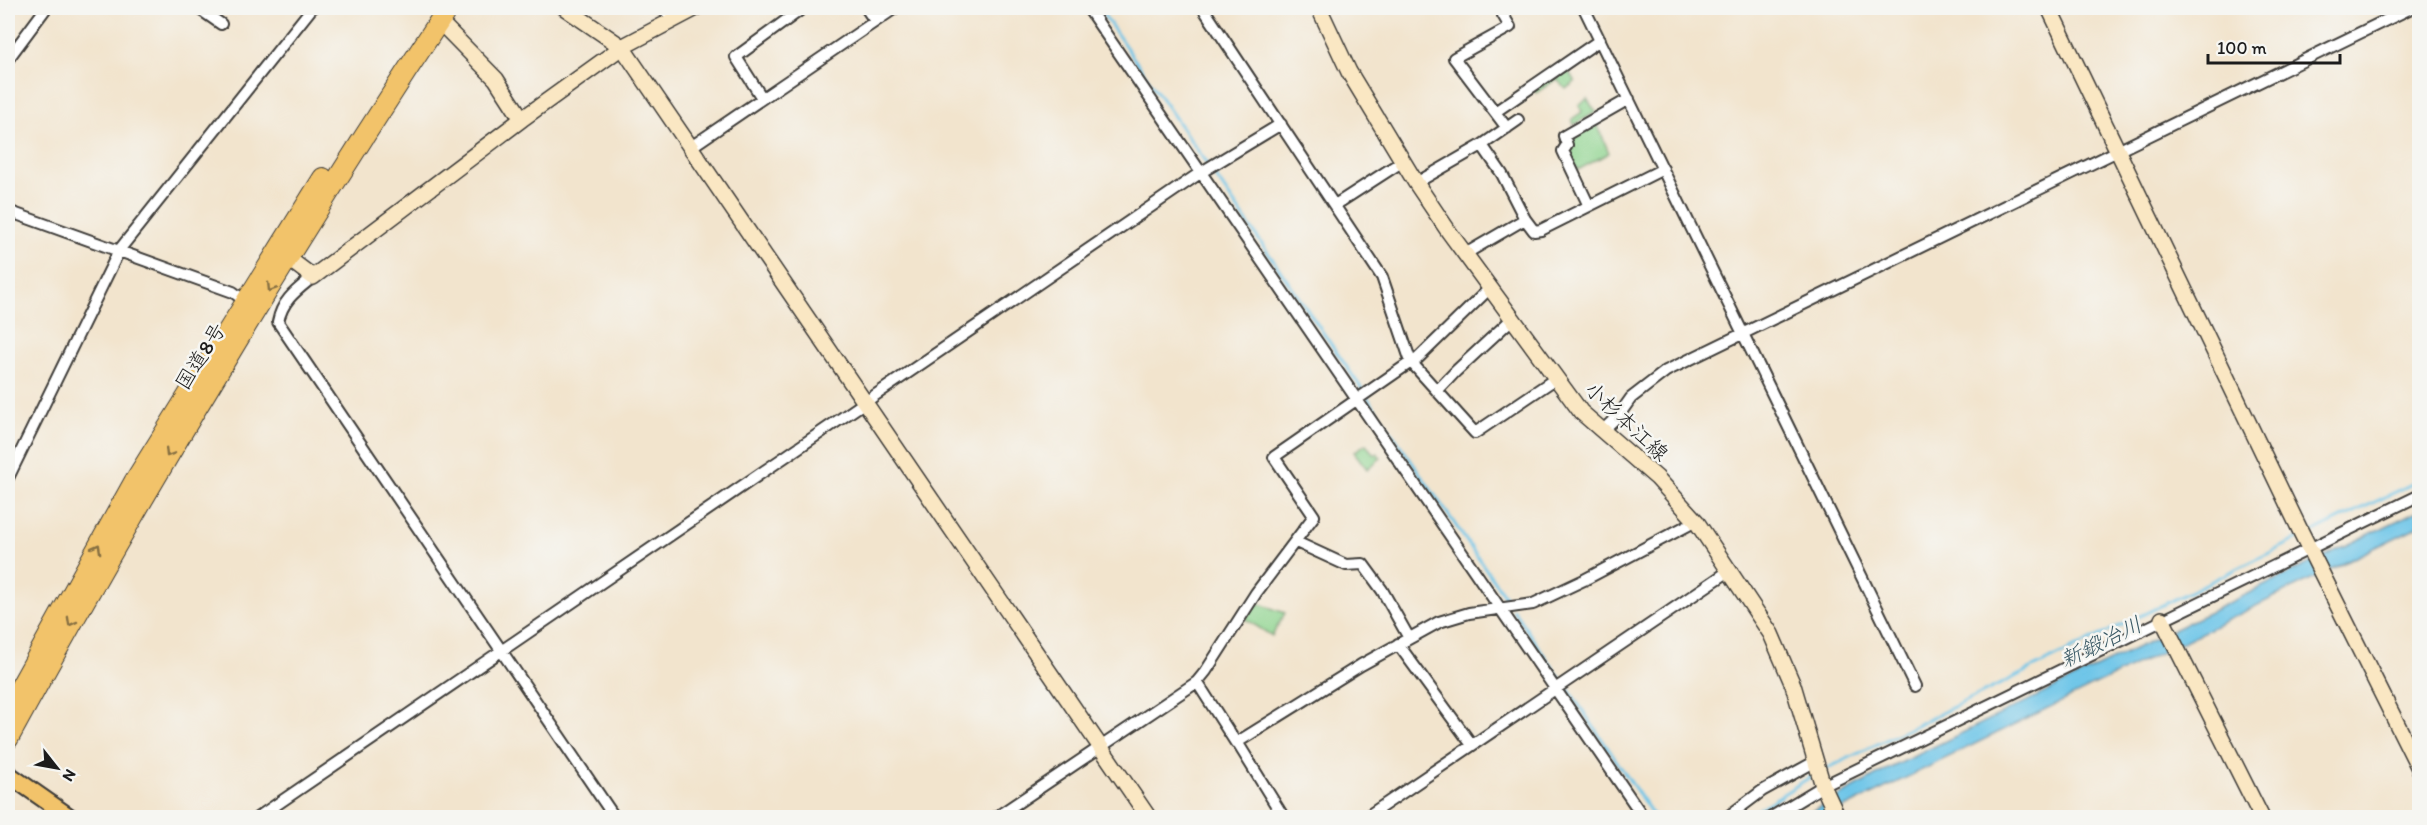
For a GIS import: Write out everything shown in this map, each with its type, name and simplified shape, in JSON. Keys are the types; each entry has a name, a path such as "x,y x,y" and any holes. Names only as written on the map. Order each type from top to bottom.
{"highway":[{"name":"国道8号","path":"8,739 146,490 440,12"},
{"name":"国道8号","path":"8,709 134,482 245,301 440,12"}],"main road":[{"path":"8,774 71,818"}],"street":[{"path":"8,59 45,8"},
{"path":"198,8 221,24"},
{"path":"8,478 120,249 312,8"},
{"path":"565,8 622,47 1149,818"},
{"path":"660,8 676,18"},
{"path":"615,818 278,321 280,309 289,297 313,277 522,118 622,47 696,8"},
{"path":"762,98 736,57 803,8"},
{"path":"866,8 875,21"},
{"path":"691,147 896,8"},
{"path":"1088,8 1644,818"},
{"path":"1203,8 1382,277 1412,363 1475,433 1555,379"},
{"name":"小杉本江線","path":"1319,8 1349,72 1416,183 1512,320 1581,412 1658,478 1696,521 1771,634 1793,685 1824,786 1838,818"},
{"path":"1499,8 1510,27 1454,58 1507,128"},
{"path":"1584,8 1915,686"},
{"path":"2049,8 2325,579 2420,770"},
{"path":"1602,431 1619,415 1631,398 1665,371 2411,8"},
{"path":"440,12 496,79 522,118"},
{"path":"1494,112 1600,40"},
{"path":"1589,206 1563,152 1567,145 1564,136 1629,99"},
{"path":"1416,183 1482,145 1518,120"},
{"path":"257,818 1200,173 1281,124"},
{"path":"1482,145 1502,174 1525,219 1534,231 1541,230 1663,169"},
{"path":"1335,205 1403,161"},
{"path":"8,211 120,249 233,292 245,301"},
{"path":"1465,254 1525,219"},
{"path":"289,259 313,277"},
{"path":"994,818 1197,682 1256,593 1314,516 1274,458 1412,363 1490,288"},
{"path":"1437,391 1512,320"},
{"path":"1770,818 1824,786 2312,551 2420,495"},
{"path":"1237,742 1361,665 1439,622 1469,613 1533,604 1696,521"},
{"path":"1296,542 1346,565 1363,564 1382,590 1409,638"},
{"path":"1365,818 1729,571"},
{"path":"2164,622 2262,818"},
{"path":"1398,644 1472,745"},
{"path":"1197,682 1284,818"},
{"path":"1726,818 1762,791 1816,761"}],"green space":[{"path":"1566,67 1575,82 1566,89 1557,79 1536,93 1533,89"},
{"path":"1587,99 1596,112 1574,125 1572,119 1582,112 1579,105"},
{"path":"1596,121 1609,153 1578,170 1566,152 1567,138"},
{"path":"1366,444 1374,455 1377,453 1381,458 1367,469 1354,452"},
{"path":"1254,602 1285,613 1272,636 1245,619"}],"water":[{"path":"2419,510 2419,526 1826,817 1800,818 1886,770"}],"waterway":[{"path":"1099,8 1207,164"},
{"path":"1211,170 1364,392"},
{"path":"1367,397 1510,604"},
{"path":"2307,535 2420,480"},
{"name":"新鍛冶川","path":"1824,770 2298,539"},
{"path":"1513,610 1562,681"},
{"path":"1566,686 1655,818"},
{"path":"1745,818 1815,774"}]}
